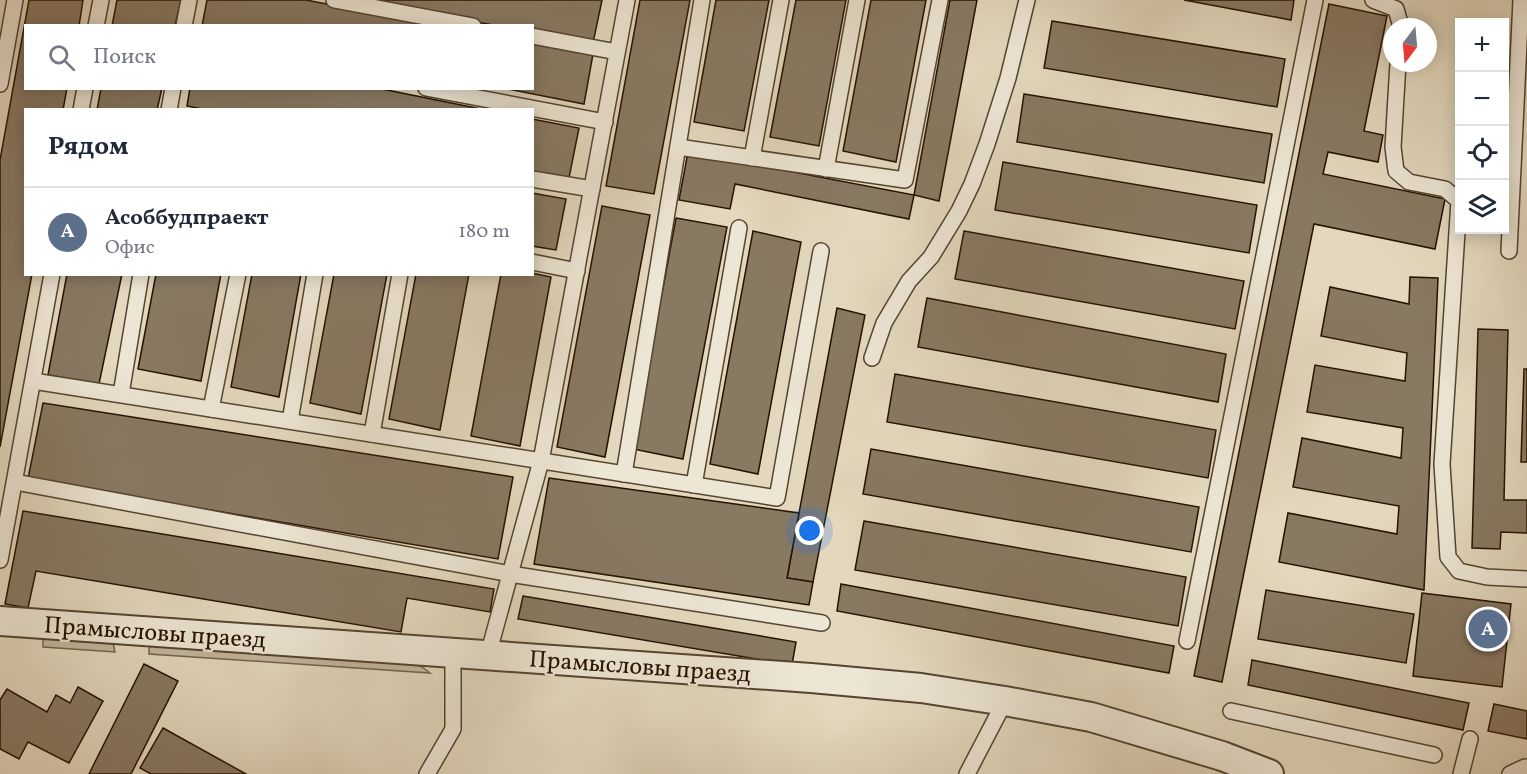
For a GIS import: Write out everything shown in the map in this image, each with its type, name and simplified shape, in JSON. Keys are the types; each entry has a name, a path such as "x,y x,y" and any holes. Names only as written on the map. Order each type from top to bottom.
{"street":[{"name":"Прамысловы праезд","path":"0,621 811,678 921,688 1091,717 1222,756 1269,774"}],"lane":[{"path":"0,84 15,0"},
{"path":"96,24 101,0"},
{"path":"184,24 189,0"},
{"path":"334,0 462,24"},
{"path":"488,655 541,461 627,0"},
{"path":"624,474 702,0"},
{"path":"752,158 781,0"},
{"path":"826,169 856,0"},
{"path":"678,147 905,180 939,0"},
{"path":"872,358 884,324 909,280 931,257 972,184 1008,78 1027,0"},
{"path":"1187,641 1315,0"},
{"path":"1373,0 1396,9 1398,18"},
{"path":"1509,251 1521,117 1521,0"},
{"path":"534,36 617,52"},
{"path":"1397,72 1393,147 1396,171 1409,182 1445,189 1459,201 1442,464 1448,557 1460,571 1487,577 1527,579"},
{"path":"81,108 85,90"},
{"path":"169,108 173,90"},
{"path":"436,90 531,108"},
{"path":"534,109 604,122"},
{"path":"534,179 592,189"},
{"path":"694,485 739,228"},
{"path":"33,381 777,498 821,251"},
{"path":"534,262 577,271"},
{"path":"0,560 52,276"},
{"path":"121,394 141,276"},
{"path":"211,409 237,276"},
{"path":"290,421 315,276"},
{"path":"372,434 400,276"},
{"path":"15,482 510,574 822,623"},
{"path":"427,774 453,729 453,653"},
{"path":"967,774 1005,701"},
{"path":"1231,711 1434,755"},
{"path":"1461,774 1470,739"},
{"path":"1510,774 1526,766"}],"shaded area":[{"path":"43,638 113,643 115,652 43,647"},
{"path":"154,642 404,660 430,673 149,654 149,648"}],"building":[{"path":"29,0 83,0 79,24 25,24"},
{"path":"117,0 181,0 175,24 112,24"},
{"path":"207,0 306,0 430,24 202,24"},
{"path":"358,0 602,0 593,43 534,32 534,24 487,24"},
{"path":"640,0 690,0 654,194 606,186"},
{"path":"716,0 769,0 744,131 694,122"},
{"path":"796,0 846,0 819,146 770,137"},
{"path":"871,0 926,0 896,162 843,151"},
{"path":"950,0 977,0 939,201 914,195"},
{"path":"1184,0 1294,0 1291,20"},
{"path":"1329,4 1387,16 1383,18 1383,36 1364,131 1383,135 1378,162 1328,152 1323,174 1445,199 1435,249 1314,224 1222,682 1194,676"},
{"path":"1052,21 1285,59 1277,107 1044,68"},
{"path":"24,28 24,90 67,90 63,108 24,108 24,276 32,276 0,447 0,160"},
{"path":"534,43 593,54 584,104 513,90 534,90"},
{"path":"101,90 162,90 157,108 97,108"},
{"path":"190,90 387,90 476,108 197,108 187,106"},
{"path":"1024,94 1272,134 1264,183 1017,142"},
{"path":"534,119 579,128 569,178 534,171"},
{"path":"688,152 914,195 909,219 735,184 730,209 679,200"},
{"path":"1003,162 1257,205 1249,253 995,210"},
{"path":"534,193 566,199 556,250 534,246"},
{"path":"602,206 650,215 605,457 557,447"},
{"path":"676,218 727,227 683,459 633,449"},
{"path":"753,231 801,242 758,474 710,464"},
{"path":"964,231 1244,281 1235,329 955,279"},
{"path":"534,273 551,277 520,446 471,436 501,276 534,276"},
{"path":"67,276 122,276 99,384 48,375"},
{"path":"156,276 221,276 201,381 138,369"},
{"path":"252,276 301,276 279,397 231,387"},
{"path":"334,276 387,276 361,414 310,403"},
{"path":"416,276 469,276 440,430 389,419"},
{"path":"1410,277 1438,278 1424,590 1279,562 1288,513 1397,534 1399,506 1293,487 1302,438 1401,458 1403,428 1307,412 1315,365 1405,381 1407,353 1321,336 1330,287 1409,304"},
{"path":"927,298 1226,354 1218,402 918,347"},
{"path":"837,308 865,315 813,582 787,578"},
{"path":"1478,329 1508,330 1504,500 1527,500 1527,533 1501,532 1500,549 1472,548"},
{"path":"1524,369 1527,369 1527,462 1521,462"},
{"path":"895,374 1216,430 1208,478 887,422"},
{"path":"43,403 513,477 498,559 28,479"},
{"path":"871,449 1199,507 1191,552 863,494"},
{"path":"549,478 799,513 787,578 813,582 809,605 534,564"},
{"path":"23,511 494,589 490,612 407,598 401,632 36,571 28,608 5,604"},
{"path":"864,521 1186,577 1178,626 855,570"},
{"path":"841,584 1174,646 1169,673 837,611"},
{"path":"1266,590 1414,614 1406,663 1258,639"},
{"path":"1422,593 1511,604 1502,687 1413,676"},
{"path":"523,596 796,642 792,665 518,619"},
{"path":"1252,660 1469,703 1463,730 1248,685"},
{"path":"144,664 178,681 131,774 89,774"},
{"path":"78,687 103,701 69,763 28,742 19,759 0,749 0,700 7,689 47,712 56,695 70,703"},
{"path":"1494,704 1527,711 1527,739 1488,731"},
{"path":"163,728 246,774 151,774 140,768"}],"place":[{"name":"Асоббудпраект","path":"1488,629"}]}
